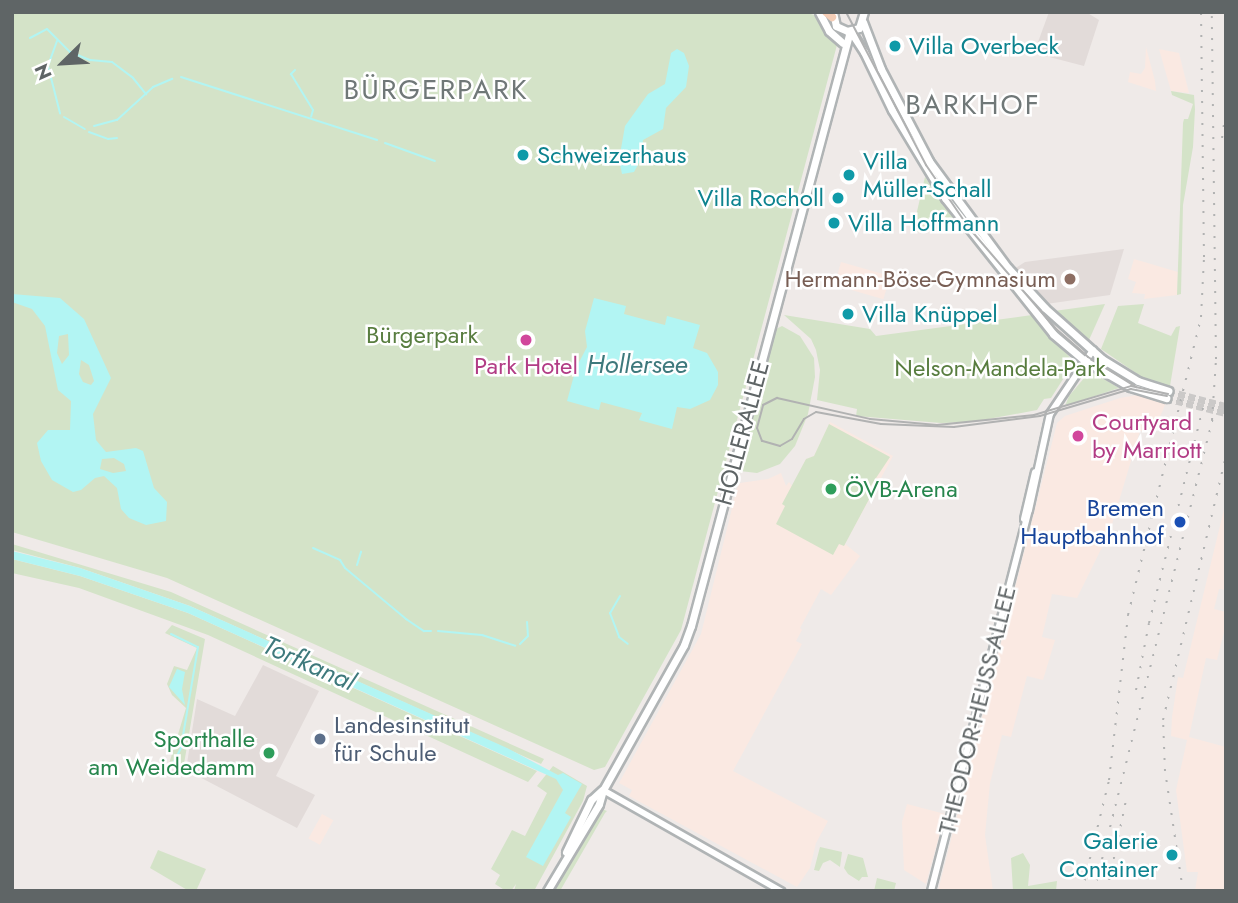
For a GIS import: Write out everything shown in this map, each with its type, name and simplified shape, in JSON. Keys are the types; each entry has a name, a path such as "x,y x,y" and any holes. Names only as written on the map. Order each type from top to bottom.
{"main road":[{"path":"819,12 829,31 843,43"},
{"path":"850,31 864,52 892,110 945,198 1053,334 1085,361 1130,387 1167,395 1138,381 1093,351 1028,290 951,193 899,106 863,22 864,12"},
{"path":"830,14 841,30 850,31 863,22"},
{"name":"HOLLERALLEE","path":"841,30 842,61"},
{"name":"HOLLERALLEE","path":"547,891 599,804 603,790 679,653 691,626 850,31"}],"street":[{"name":"THEODOR-HEUSS-ALLEE","path":"931,891 1023,528 1025,505 1051,412 1093,351"},
{"path":"603,790 781,891"}],"shaded area":[{"path":"1049,12 1086,12 1099,20 1084,66 1034,53"},
{"path":"1146,47 1156,91 1128,82 1130,72 1141,74 1145,68"},
{"path":"1159,49 1179,53 1189,93 1171,91"},
{"name":"Hermann-Böse-Gymnasium","path":"1124,249 1110,295 1046,304 1014,269 1025,262"},
{"path":"1134,259 1178,272 1177,295 1144,299 1145,294 1132,293 1136,282 1128,279"},
{"path":"841,262 890,276 883,299 834,285"},
{"path":"1137,395 1166,402 1153,432 1140,431 1110,531 1077,598 1052,594 1042,637 1055,640 1043,680 1027,676 1011,737 1002,735 990,783 985,835 993,891 938,891 1057,423 1065,416"},
{"path":"830,422 893,456 845,544 860,556 831,595 821,589 800,628 802,630 796,641 802,644 733,771 828,821 816,843 810,868 797,887 629,796 632,790 619,783 701,634 737,488 740,483 768,479 781,473 786,486 789,482 792,486 806,459 814,456"},
{"path":"1226,501 1226,590 1219,589 1214,609 1226,612 1226,624 1217,660 1206,658 1189,737 1226,747 1226,891 1195,891 1198,872 1187,872 1176,790 1187,740 1171,736 1172,717 1178,677 1183,678"},
{"path":"263,665 319,691 276,776 315,795 297,828 186,770 197,699 235,716"},
{"path":"907,804 945,814 926,884 904,870 902,822"},
{"path":"322,814 333,820 320,845 308,838"}],"green space":[{"name":"Bürgerpark","path":"12,12 805,12 814,15 835,41 837,45 681,630 605,767 594,770 167,578 12,532"},
{"path":"1171,91 1194,95 1195,109 1193,147 1183,205 1181,294 1177,295 1183,123 1184,119 1188,119 1193,104 1172,95"},
{"path":"925,177 959,226 912,233"},
{"path":"1105,304 1089,340 1054,311"},
{"path":"1144,304 1138,323 1171,336 1176,327 1180,326 1170,386 1143,378 1101,349 1118,306"},
{"name":"Nelson-Mandela-Park","path":"784,315 870,329 876,336 1032,315 1074,362 1051,398 1044,399 1037,410 972,422 941,423 856,416 857,409 817,400 820,370 816,350 811,339"},
{"path":"782,326 800,336 814,358 815,377 808,414 795,446 780,464 757,473 740,471 738,464 774,330"},
{"path":"1090,371 1119,388 1065,406 1069,396"},
{"name":"ÖVB-Arena","path":"829,424 890,457 870,487 874,490 844,546 839,544 833,555 776,524 785,506 782,504 806,459 814,456"},
{"path":"12,544 171,592 544,759 541,764 190,606 80,568 12,550"},
{"path":"12,559 80,576 188,613 537,771 528,782 208,635 79,588 12,573"},
{"path":"172,625 205,639 183,770 169,764 186,708 172,695 167,684 174,666 187,670 197,648 165,633"},
{"path":"553,766 587,786 583,801 534,891 514,891 516,884 511,891 506,891 495,884 500,875 491,869 512,830 525,836 547,793 537,786"},
{"path":"602,809 607,811 560,891 553,891"},
{"path":"820,847 842,852 840,867 830,860 823,863 819,871 814,870"},
{"path":"158,850 206,869 196,891 189,891 150,868"},
{"path":"1023,853 1030,865 1028,886 1057,881 1056,891 1013,891 1011,858"},
{"path":"848,854 863,858 868,877 862,877 859,881 848,874 844,868"},
{"path":"877,878 896,883 894,891 874,891"}],"water":[{"path":"677,49 684,53 689,66 686,87 666,108 663,129 643,140 641,159 634,172 622,174 619,160 625,126 648,94 665,84 671,53"},
{"path":"12,294 60,298 84,319 111,378 93,414 96,440 106,452 136,448 143,451 154,488 167,502 166,521 146,525 129,518 121,509 117,488 104,476 95,478 81,490 73,492 52,480 41,461 37,443 48,430 70,430 71,401 58,390 45,326 32,309 12,302","holes":["68,334 69,355 62,364 57,353 59,336","81,360 89,365 94,381 91,385 83,382 79,374","114,458 124,464 126,471 113,473 100,469 102,459"]},
{"name":"Hollersee","path":"594,298 626,306 624,314 665,325 667,316 700,325 693,348 707,353 718,372 718,385 710,400 690,409 677,407 672,429 639,420 642,413 601,402 599,410 567,401 576,368 587,347 585,331"},
{"name":"Torfkanal","path":"12,551 80,568 190,606 507,748 558,775 563,773 582,784 565,813 571,817 543,866 526,857 563,790 556,779 188,613 80,576 12,559"},
{"path":"177,669 185,672 182,689 185,705 169,687"}],"waterway":[{"path":"30,38 47,29 70,52 90,60 112,62 133,78 146,94"},
{"path":"57,41 48,66 60,113"},
{"path":"295,70 291,74 313,110 311,117"},
{"path":"181,77 377,140"},
{"path":"94,126 117,120 153,87 172,79"},
{"path":"64,117 85,129"},
{"path":"89,132 108,139 117,138"},
{"path":"385,143 435,161"},
{"path":"313,548 340,560 345,568 406,619 424,631 431,631"},
{"path":"357,565 361,552"},
{"path":"620,596 610,613 619,637 628,644"},
{"path":"520,644 528,636 527,622"},
{"path":"438,631 482,635 515,646"},
{"path":"171,634 198,647 181,748 174,762"}],"tunnel":[{"path":"1168,391 1226,406"},
{"path":"1166,398 1226,413"}],"tram line":[{"path":"846,12 926,165 969,228 1055,328 1088,357 1136,387"},
{"path":"1167,396 1131,389 1040,416 954,427 881,424 816,412 804,419 792,439 780,446 762,441 757,428 763,405 777,398 870,419 937,425 1034,415 1131,386 1168,394"}],"railway":[{"path":"1082,891 1109,780 1128,615 1201,317 1204,257 1201,12"},
{"path":"1094,891 1212,420 1216,359 1212,12"},
{"path":"1222,138 1226,110"},
{"path":"1136,690 1149,623 1204,404"},
{"path":"1183,891 1165,771 1163,720 1226,455"},
{"path":"1107,891 1126,800"}],"place":[{"name":"Villa Overbeck","path":"895,46"},
{"name":"Schweizerhaus","path":"523,155"},
{"name":"Villa Müller-Schall","path":"849,175"},
{"name":"Villa Rocholl","path":"838,198"},
{"name":"Villa Hoffmann","path":"834,223"},
{"name":"Hermann-Böse-Gymnasium","path":"1070,279"},
{"name":"Villa Knüppel","path":"848,314"},
{"name":"Park Hotel","path":"526,340"},
{"name":"Courtyard by Marriott","path":"1078,436"},
{"name":"ÖVB-Arena","path":"831,489"},
{"name":"Bremen Hauptbahnhof","path":"1180,522"},
{"name":"Landesinstitut für Schule","path":"320,739"},
{"name":"Sporthalle am Weidedamm","path":"269,753"},
{"name":"Galerie Container","path":"1172,855"}],"district":[{"name":"BÜRGERPARK","path":"436,90"},
{"name":"BARKHOF","path":"973,105"}]}
